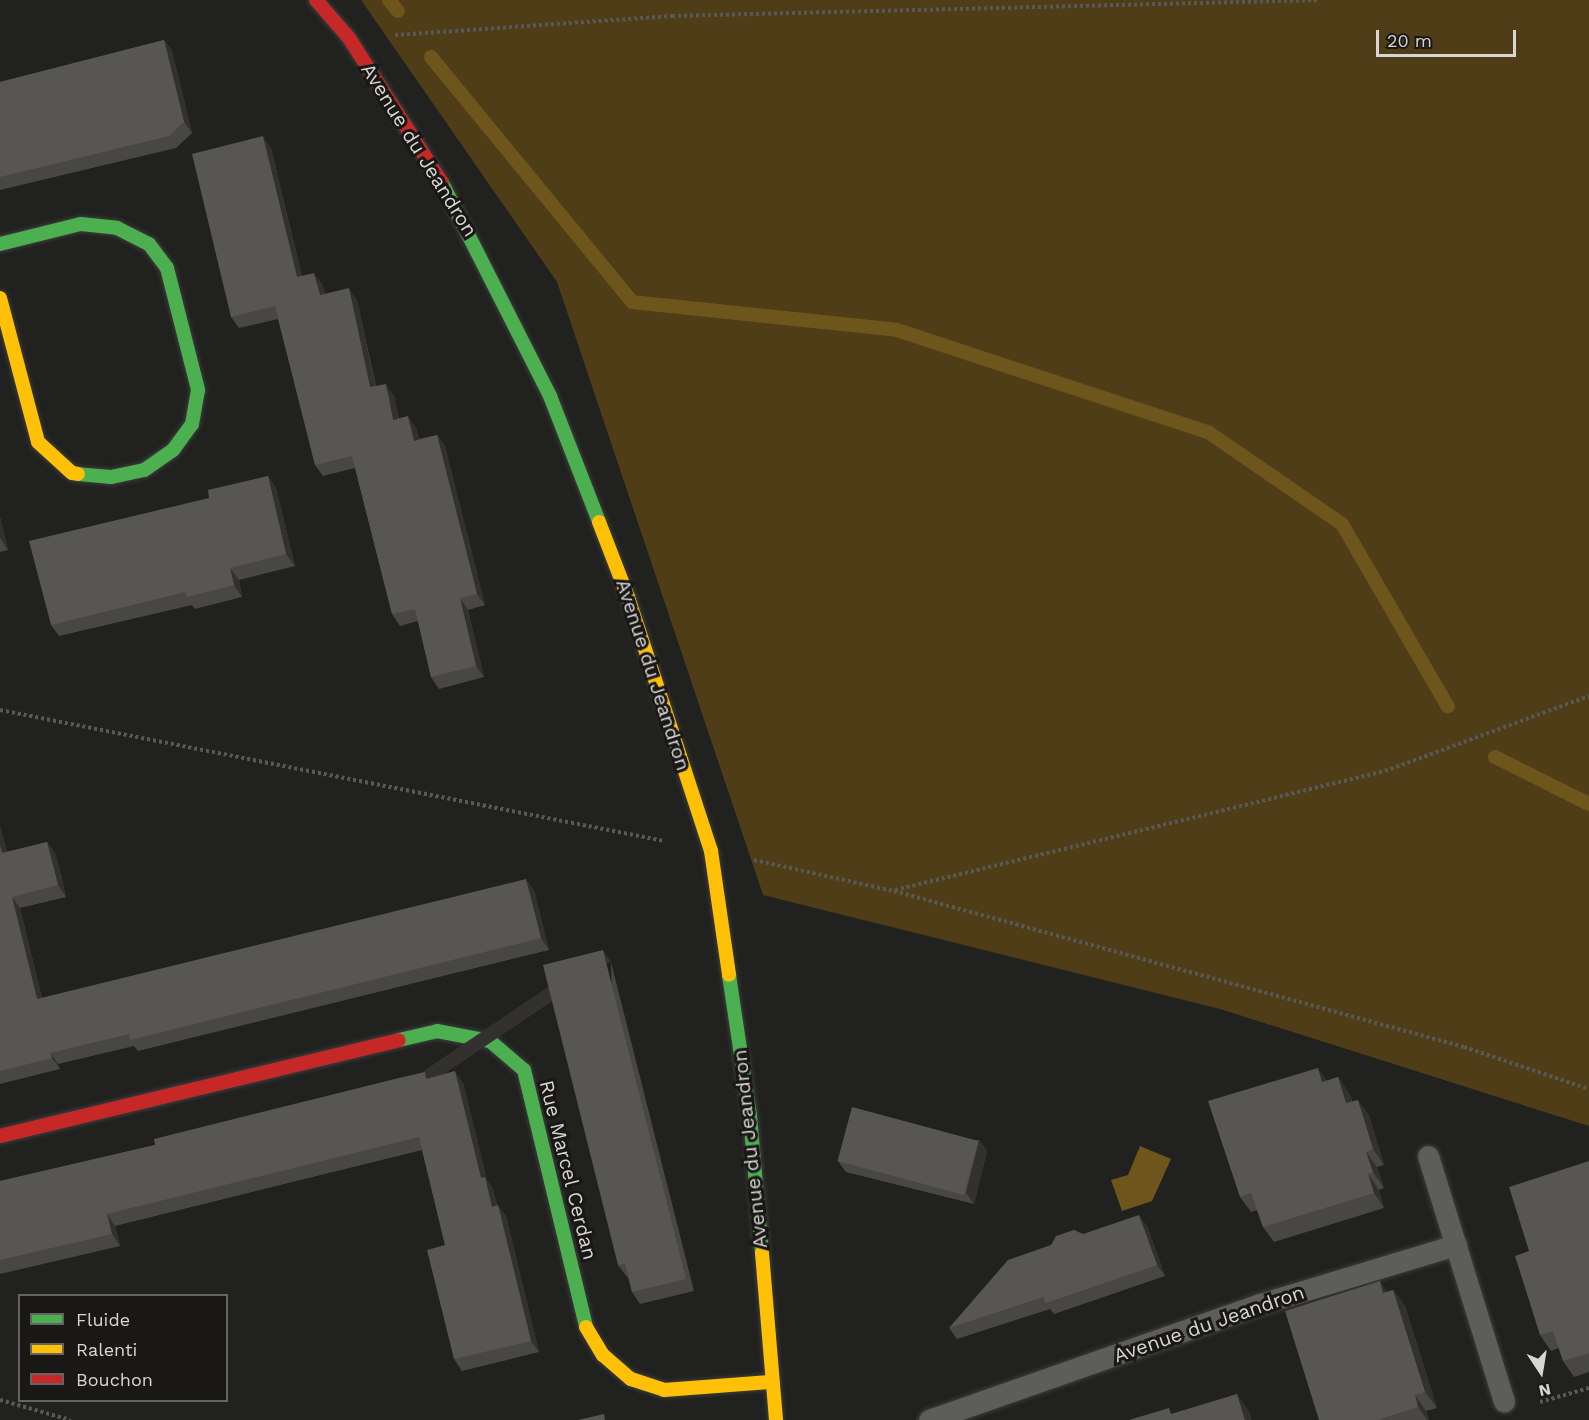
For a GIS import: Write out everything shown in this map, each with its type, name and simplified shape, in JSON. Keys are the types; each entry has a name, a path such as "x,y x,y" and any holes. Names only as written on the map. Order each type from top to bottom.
{"street":[{"name":"Avenue du Jeandron","path":"316,0 349,38 457,205 550,396 628,597 711,850 750,1116 770,1382 776,1420"},
{"path":"0,244 81,224 117,228 149,244 167,268 198,390 192,424 173,450 144,470 111,477 72,473 38,442 0,298"},
{"name":"Rue Marcel Cerdan","path":"0,1136 437,1030 490,1041 524,1070 586,1328 603,1355 631,1379 664,1390 770,1382"}],"lane":[{"path":"1428,1156 1504,1402"},
{"name":"Avenue du Jeandron","path":"929,1420 1260,1304 1456,1245"}],"path":[{"path":"349,38 672,16 1320,0"},
{"path":"894,891 1385,771 1589,696"},
{"path":"0,710 711,850 894,891 1464,1047 1589,1089"},
{"path":"1504,1402 1528,1406 1589,1388"},
{"path":"0,1400 70,1420"}],"shaded area":[{"path":"361,0 1589,0 1589,1126 1220,1009 763,895 557,282"},
{"path":"1140,1146 1171,1159 1152,1201 1122,1211 1111,1180 1128,1175"}],"building":[{"path":"164,40 184,122 169,136 0,177 0,82"},
{"path":"263,136 297,277 314,273 320,295 349,288 370,387 386,384 393,420 408,416 414,441 437,435 477,594 460,598 476,666 431,677 415,609 392,614 352,456 315,465 275,306 231,317 192,154"},
{"path":"268,476 286,554 230,568 234,585 187,597 185,592 51,625 29,541 209,498 208,490"},
{"path":"47,842 58,885 12,897 37,999 526,879 541,938 130,1040 129,1034 50,1053 52,1058 0,1071 0,846 2,853"},
{"path":"603,950 686,1279 632,1292 625,1263 618,1265 543,965"},
{"path":"1318,1068 1322,1082 1338,1077 1346,1103 1358,1100 1373,1149 1366,1152 1373,1172 1368,1174 1374,1193 1263,1227 1251,1193 1240,1197 1208,1101"},
{"path":"455,1071 481,1178 485,1177 492,1207 498,1205 531,1341 454,1359 427,1250 445,1245 419,1137 107,1214 112,1234 0,1260 0,1181 155,1145 154,1139 399,1078 425,1072 426,1079"},
{"path":"852,1107 979,1141 964,1195 838,1161"},
{"path":"1589,1161 1589,1353 1563,1361 1553,1331 1540,1335 1515,1256 1529,1251 1509,1187"},
{"path":"1139,1215 1157,1265 1046,1303 1043,1297 949,1328 1008,1260 1051,1245 1056,1236 1074,1230 1083,1234"},
{"path":"1380,1281 1383,1293 1393,1290 1425,1392 1415,1395 1418,1407 1377,1420 1319,1420 1285,1311"},
{"path":"1237,1394 1245,1420 1129,1420 1169,1408 1171,1414"},
{"path":"604,1414 605,1420 578,1420"}],"waterway":[{"path":"389,0 398,11"},
{"path":"431,57 632,302 897,330 1208,432 1342,524 1448,707"},
{"path":"1495,757 1589,804"}],"traffic: fast":[{"path":"442,183 550,396 599,522"},
{"path":"0,244 81,224 117,228 149,244 167,268 198,390 192,424 173,450 144,470 111,477 78,474"},
{"path":"729,975 750,1116 762,1253"},
{"path":"399,1040 437,1031 490,1041 524,1070 586,1327"}],"traffic: slow":[{"path":"0,298 38,442 72,473 78,474"},
{"path":"599,522 628,597 711,851 729,975"},
{"path":"762,1253 776,1420"},
{"path":"586,1327 603,1355 631,1379 664,1390 770,1382"}],"traffic: jam":[{"path":"316,0 349,38 442,183"},
{"path":"0,1136 399,1040"}]}
